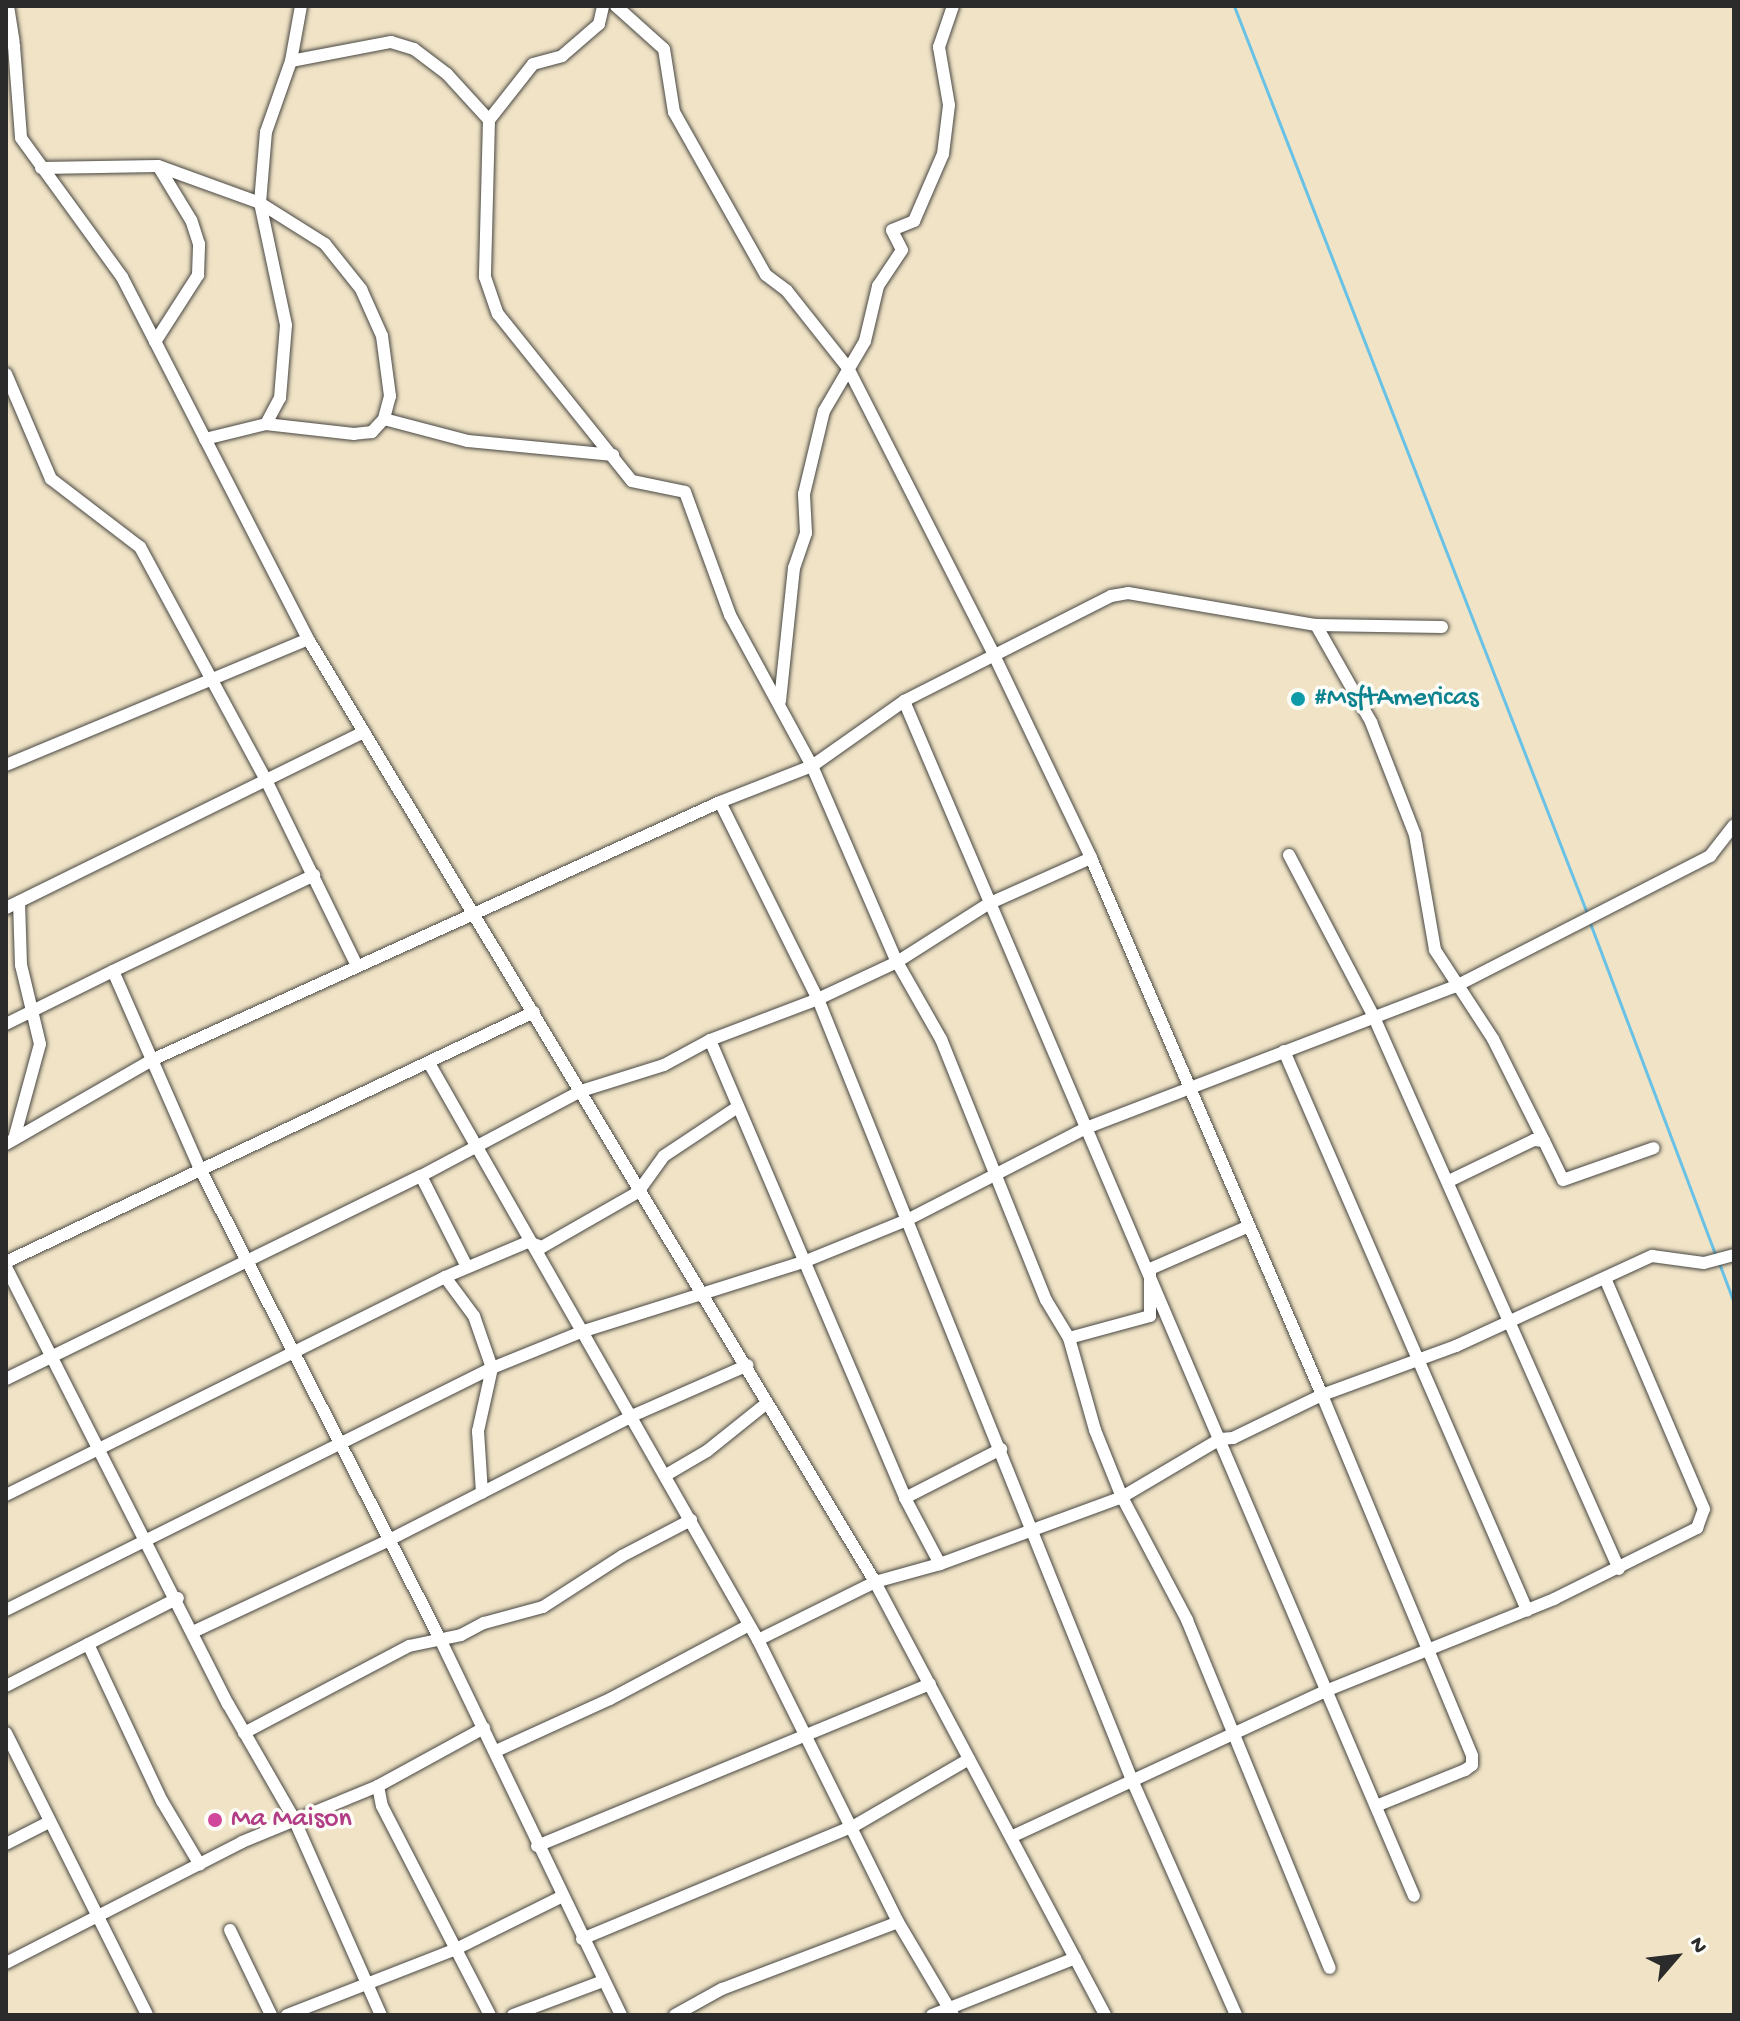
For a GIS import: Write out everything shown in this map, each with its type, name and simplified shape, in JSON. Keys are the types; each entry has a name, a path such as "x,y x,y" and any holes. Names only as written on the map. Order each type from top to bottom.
{"street":[{"path":"8,6 21,138 122,277 308,639 534,1012 638,1192 748,1365 767,1403 875,1582 1105,2015"},
{"path":"266,424 280,398 288,356 286,325 260,203 266,132 291,61 301,6"},
{"path":"603,6 599,24 562,56 533,64 489,120 485,268 491,295 531,358 632,481 685,492 730,615 780,702 812,766 897,962 941,1039 998,1174 1046,1300 1069,1338 1095,1430 1122,1497 1187,1620 1232,1738 1330,1968"},
{"path":"616,6 664,49 674,112 759,264 848,368 993,653 1091,858 1322,1395 1472,1765 1376,1806"},
{"path":"780,702 794,568 806,533 806,485 824,411 873,320 878,286 902,250 892,230 914,221 943,154 949,105 939,47 953,6"},
{"path":"6,35 14,46"},
{"path":"291,61 391,42 414,49 447,74 489,120"},
{"path":"6,144 21,138"},
{"path":"41,168 158,166 260,203 325,244 361,289 382,336 390,396 384,419 372,432 354,434 266,424 205,439"},
{"path":"155,342 198,275 199,244 191,220 158,166"},
{"path":"6,374 51,479 140,547 209,680 265,778 357,966"},
{"path":"384,419 468,441 613,455"},
{"path":"10,1141 154,1059 720,802 812,766 904,701 993,653 1120,593 1316,625 1442,627"},
{"path":"1316,625 1371,722 1415,835 1435,950 1454,987 1493,1039 1563,1180 1654,1148"},
{"path":"6,765 308,639"},
{"path":"904,701 988,904 1150,1269 1414,1896"},
{"path":"6,908 364,732"},
{"path":"720,802 818,999 843,1073 1035,1531 1132,1780 1236,2015"},
{"path":"6,1610 342,1446 492,1368 581,1332 806,1261 907,1220 1086,1128 1190,1090 1373,1015 1454,987 1710,856 1734,825"},
{"path":"1289,855 1373,1015 1512,1321 1619,1569"},
{"path":"6,1379 421,1176 581,1091 664,1065 710,1040 818,999 897,962 988,904 1091,858"},
{"path":"6,1024 314,875"},
{"path":"10,1141 40,1044 29,1012 19,902"},
{"path":"113,971 199,1167 496,1751 537,1846 621,2015"},
{"path":"381,2015 294,1819 244,1733 195,1631 6,1265 199,1167 534,1012"},
{"path":"710,1040 736,1108 806,1261 905,1498 940,1564"},
{"path":"1284,1051 1527,1610"},
{"path":"429,1063 528,1242 634,1415 758,1640 854,1826 898,1922 951,2011"},
{"path":"6,1495 445,1277 528,1242 542,1247 638,1192 664,1156 736,1108"},
{"path":"1449,1181 1522,1145 1544,1141"},
{"path":"421,1176 467,1267"},
{"path":"1150,1269 1249,1226"},
{"path":"758,1640 875,1582 940,1564 1122,1497 1220,1439 1233,1438 1322,1395 1512,1321 1652,1256 1667,1254 1704,1263 1734,1255"},
{"path":"1069,1338 1150,1316 1150,1269"},
{"path":"445,1277 474,1316 492,1368 478,1431 482,1493"},
{"path":"1011,1837 1132,1780 1232,1738 1328,1690 1527,1610 1619,1569 1697,1528 1704,1509 1605,1278"},
{"path":"195,1631 389,1540 634,1415 748,1365"},
{"path":"666,1475 707,1451 767,1403"},
{"path":"905,1498 1001,1449"},
{"path":"244,1733 409,1646 441,1641 543,1607 622,1556 691,1520"},
{"path":"6,1686 178,1598"},
{"path":"496,1751 610,1699 749,1625"},
{"path":"88,1644 162,1801 200,1865"},
{"path":"537,1846 930,1684"},
{"path":"6,1963 294,1819 378,1786 484,1728"},
{"path":"6,1733 147,2015"},
{"path":"582,1939 854,1826 969,1759"},
{"path":"378,1786 382,1806 490,2015"},
{"path":"6,1844 49,1822"},
{"path":"287,2015 456,1949 563,1896"},
{"path":"675,2015 722,1989 898,1922"},
{"path":"230,1930 271,2015"},
{"path":"932,2015 951,2011 1075,1958"},
{"path":"513,2015 603,1981"}],"waterway":[{"path":"1234,6 1588,916"},
{"path":"1590,923 1716,1256"},
{"path":"1719,1263 1734,1303"}],"place":[{"name":"#MsftAmericas","path":"1298,699"},
{"name":"Ma Maison","path":"215,1820"}]}
